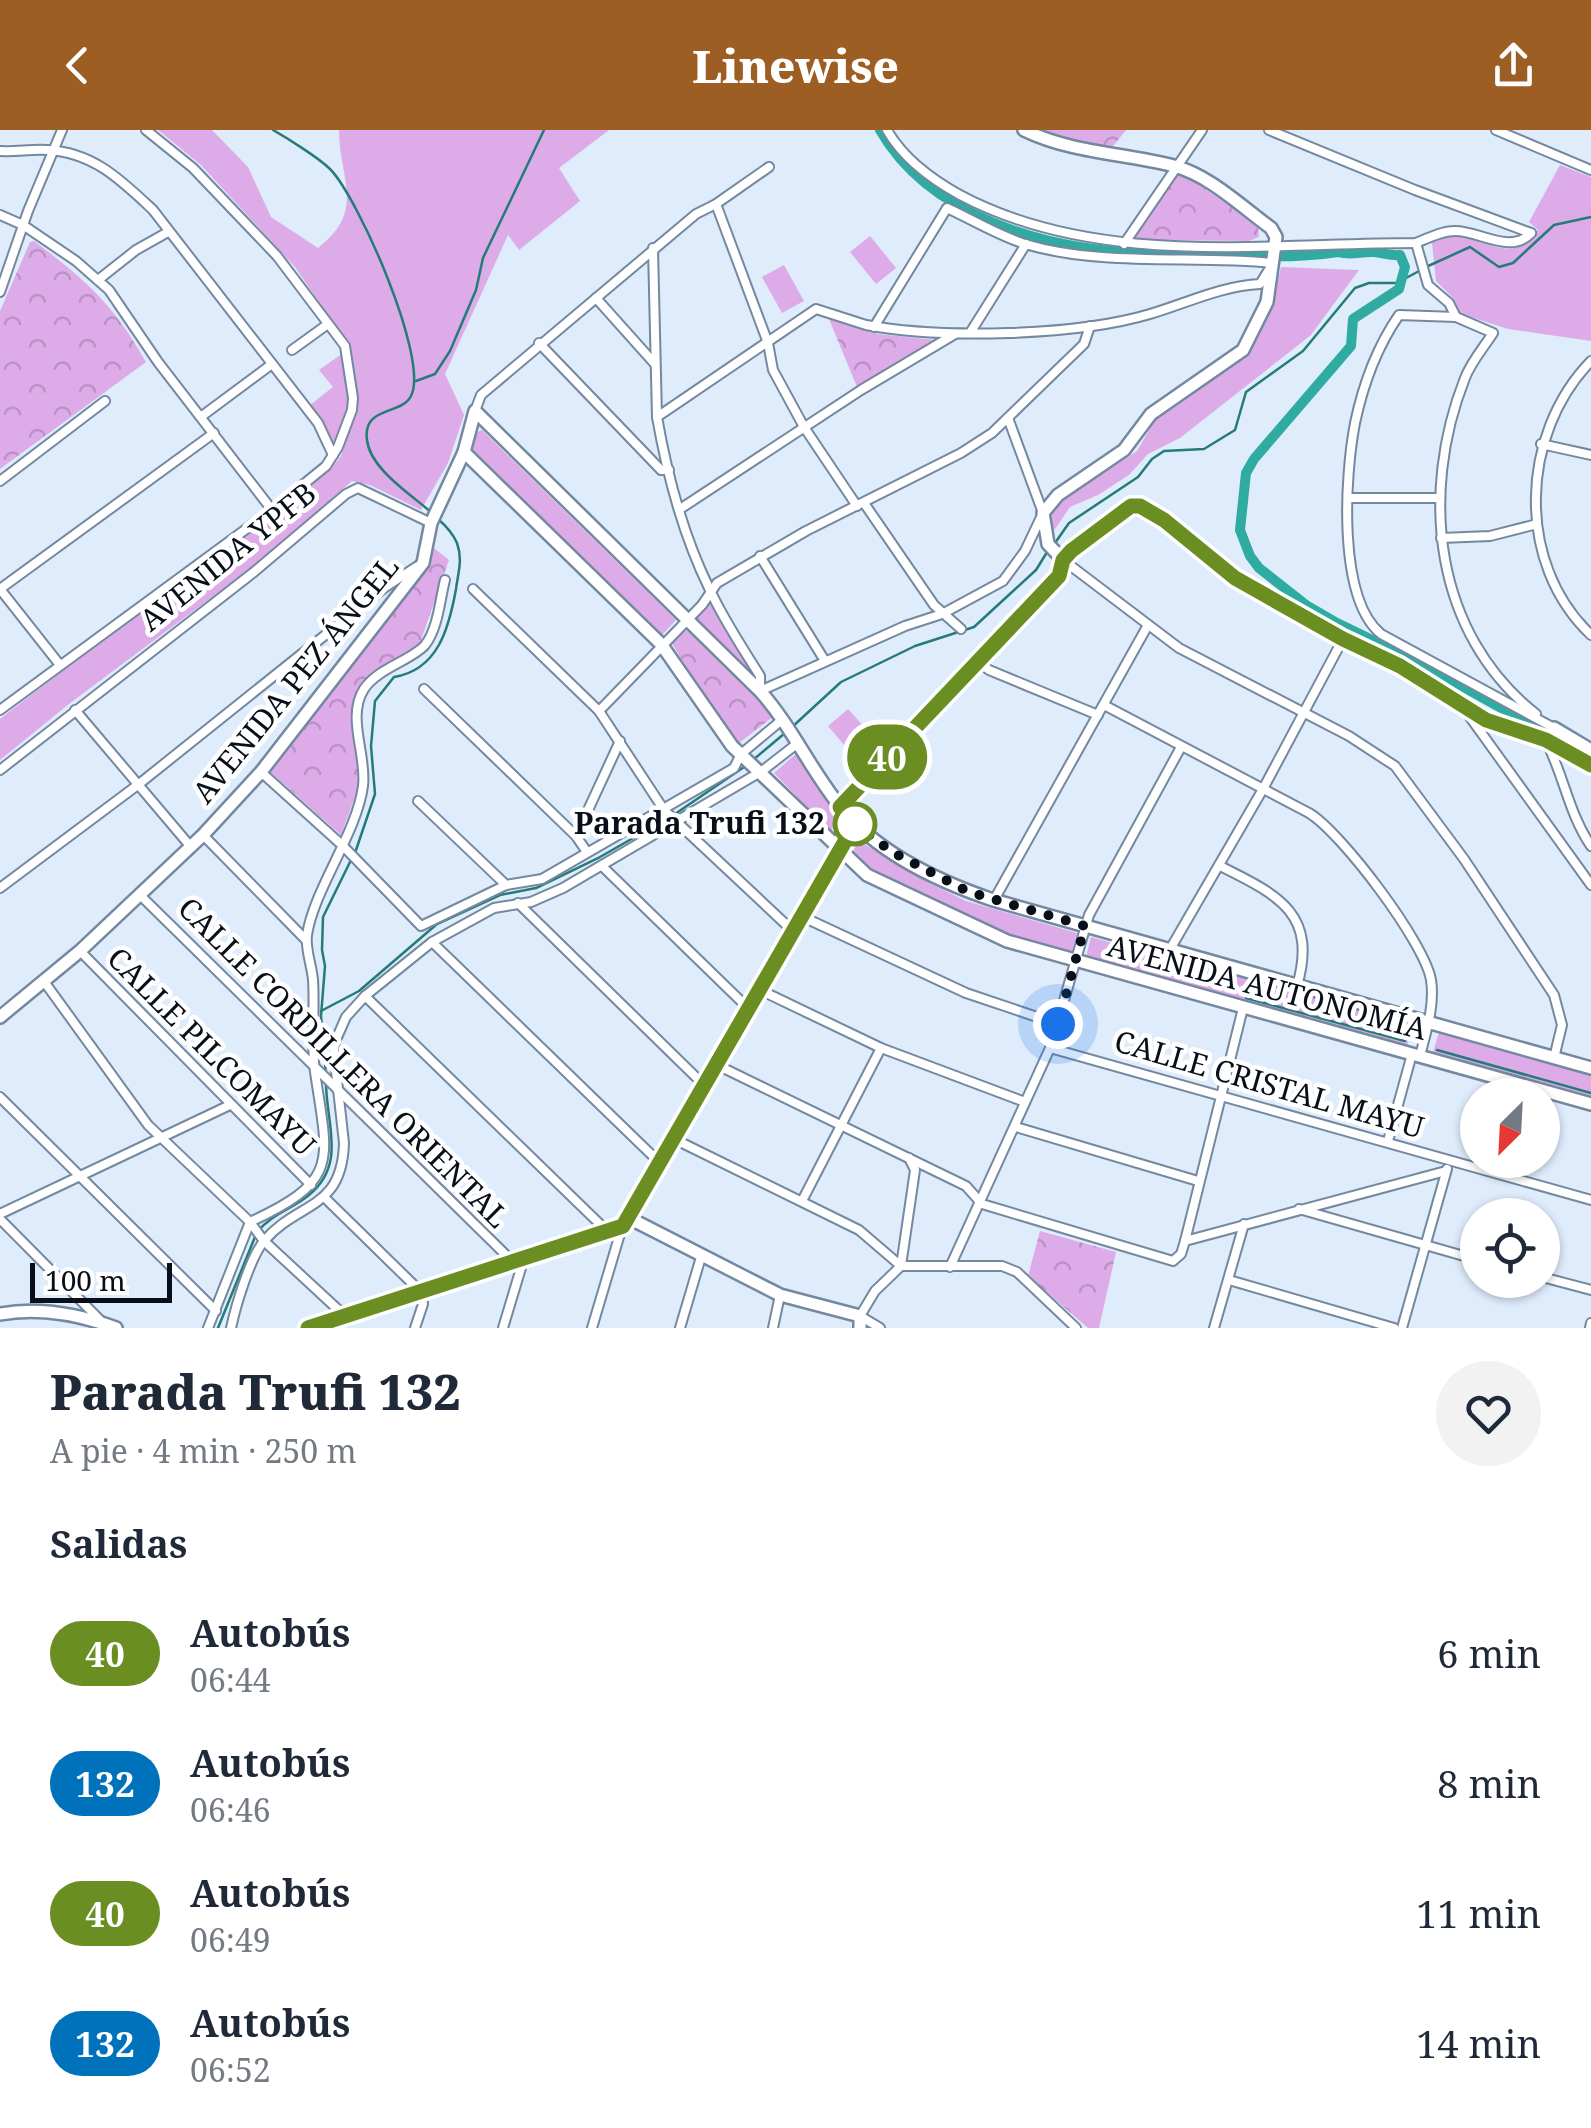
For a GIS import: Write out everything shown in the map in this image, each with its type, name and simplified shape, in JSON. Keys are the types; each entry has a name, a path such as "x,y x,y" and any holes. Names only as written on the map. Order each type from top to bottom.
{"street":[{"path":"0,292 62,130"},
{"path":"146,130 193,168 277,256 345,346 352,410 334,455"},
{"path":"886,130 900,150 925,173 996,213 1050,231 1124,244 1274,254"},
{"path":"653,248 656,417 690,544 711,594 760,676 760,691 905,626 942,614 1003,581 1025,551 1042,513 1058,494 1124,450 1151,414 1243,350 1267,302 1276,237 1271,228 1203,178 1176,166 1066,146 1024,130"},
{"path":"1124,244 1202,130"},
{"path":"874,327 947,208 1026,244 1108,257 1274,254 1416,243 1449,231 1512,243 1525,240 1531,233 1270,130"},
{"path":"1496,130 1591,170"},
{"path":"0,152 55,150 86,157 153,210 318,423 334,455"},
{"path":"434,517 464,452 481,395 653,248 768,166"},
{"path":"716,204 768,344 773,370 804,427 942,614 961,629"},
{"path":"0,215 76,261 108,290 272,510"},
{"path":"98,280 136,250 168,232"},
{"path":"1416,243 1428,286 1449,303 1456,318"},
{"path":"970,333 1026,244"},
{"path":"656,417 816,310 874,327 957,333 1090,326 1149,314 1198,296 1260,284 1274,254"},
{"path":"596,298 655,364"},
{"path":"1554,728 1506,687 1478,649 1448,579 1441,538 1442,459 1466,375 1493,333 1456,318 1399,315 1388,329 1372,366 1355,424 1349,498 1351,562 1363,613 1370,625 1554,728 1590,747"},
{"path":"292,350 328,324"},
{"path":"599,712 717,583 760,556 962,453 992,433 1084,344 1090,326"},
{"path":"680,509 957,333"},
{"path":"539,343 662,470 669,470"},
{"path":"1591,361 1560,404 1542,444 1536,482 1537,524 1550,575 1591,635"},
{"path":"202,416 272,364"},
{"path":"0,481 106,401"},
{"name":"AVENIDA AUTONOMÍA","path":"475,411 760,691 784,718 840,807 855,824 900,858 994,900 1591,1068"},
{"path":"840,807 1059,576 1056,552 1008,418"},
{"path":"60,665 0,588 214,433"},
{"path":"1542,444 1591,456"},
{"name":"AVENIDA AUTONOMÍA","path":"464,452 662,644 732,746 867,875 1007,941 1591,1104"},
{"name":"AVENIDA YPFB","path":"0,710 272,510 334,455"},
{"name":"AVENIDA YPFB","path":"0,770 254,572 346,494 358,488 434,517"},
{"path":"1349,498 1439,498"},
{"path":"1056,552 1131,506 1140,506 1260,593 1400,666 1486,720 1546,740 1591,765"},
{"name":"AVENIDA PEZ ÁNGEL","path":"0,1017 142,896 260,772 422,562 434,517"},
{"path":"1441,538 1490,536 1537,524"},
{"path":"1056,552 1179,648 1382,756 1404,776 1554,995 1562,1025 1554,1058"},
{"path":"760,556 825,660"},
{"path":"0,888 139,784 294,657 422,562"},
{"path":"306,940 349,852 363,787 356,708 365,688 392,664 424,646 434,624 444,580"},
{"path":"473,588 599,712 664,810 794,932"},
{"path":"994,900 1148,625"},
{"path":"1170,951 1343,639"},
{"path":"976,662 1098,716"},
{"path":"424,689 576,836 587,852"},
{"path":"1104,705 1309,812 1331,828 1402,925 1429,972 1433,995 1428,1023 1388,1141"},
{"path":"1461,705 1591,885"},
{"path":"76,710 191,847"},
{"path":"260,772 349,852 421,926 506,885 542,879 664,810 734,768 741,754 784,718"},
{"path":"1546,740 1554,728"},
{"path":"576,836 620,740"},
{"path":"1546,740 1560,768 1572,816 1591,846"},
{"path":"231,1328 264,1241 324,1197 336,1182 344,1157 335,1042 346,1017 365,996 432,942 494,908 547,896 762,772 799,742"},
{"path":"950,1268 1050,1048 1085,926 1181,747"},
{"path":"418,801 506,885"},
{"path":"592,1328 626,1222 855,824"},
{"path":"203,835 306,940 326,1142 320,1172 311,1184 285,1206 250,1222 208,1328"},
{"path":"602,866 749,1008"},
{"path":"1220,866 1280,899 1294,915 1303,936 1304,960 1297,986"},
{"name":"CALLE CORDILLERA ORIENTAL","path":"142,896 338,1092 518,1260 503,1328"},
{"path":"518,903 705,1086"},
{"path":"802,916 966,993 1058,1024"},
{"path":"432,942 659,1162"},
{"name":"CALLE PILCOMAYU","path":"80,952 311,1184"},
{"path":"43,980 148,1125 345,1316"},
{"path":"760,990 882,1048 1025,1102"},
{"path":"365,996 607,1231"},
{"path":"717,1066 966,1186 982,1204 1167,1260 1178,1258 1184,1241 1243,1008"},
{"path":"802,1201 882,1048"},
{"name":"CALLE CRISTAL MAYU","path":"1050,1048 1591,1200"},
{"path":"0,1097 216,1312"},
{"path":"109,1326 1,1221 78,1176 230,1105"},
{"path":"1016,1127 1198,1181"},
{"path":"672,1138 859,1230 901,1266 1002,1266 1017,1272 1076,1328"},
{"path":"860,1322 875,1291 901,1266 915,1170 908,1157"},
{"path":"1402,1328 1450,1160"},
{"path":"1184,1241 1446,1171"},
{"name":"CALLE PILCOMAYU","path":"324,1197 421,1292"},
{"path":"1297,1209 1460,1255"},
{"path":"308,1328 324,1326 626,1222"},
{"path":"626,1222 780,1295 880,1328"},
{"path":"1214,1328 1244,1224"},
{"path":"680,1328 701,1257"},
{"path":"1229,1280 1394,1328"},
{"path":"1560,1282 1591,1290"},
{"path":"415,1328 423,1304 421,1292"},
{"path":"773,1328 780,1295"},
{"path":"0,1314 50,1312 79,1322 109,1326"}],"green space":[{"path":"158,130 212,130 248,167 271,217 318,248 333,234 346,207 339,130 609,130 559,168 580,201 519,250 508,235 445,374 464,415 448,463 421,510 370,485 352,481 252,567 0,760 0,719 330,470 346,441 331,444 310,405 333,387 319,370 350,348 295,267 201,165"},
{"path":"1034,130 1126,130 1110,150"},
{"path":"1560,165 1591,177 1591,341 1508,329 1458,313 1453,298 1436,281 1432,243 1456,236 1508,249 1528,241 1538,230 1529,222"},
{"path":"1180,172 1258,225 1259,237 1249,241 1133,237"},
{"path":"870,236 896,268 876,284 850,252"},
{"path":"34,241 97,294 146,362 0,469 0,311 30,242"},
{"path":"784,265 804,301 782,313 762,277"},
{"path":"1281,267 1359,270 1311,335 1180,438 1148,454 1129,475 1070,507 1053,532 1049,518 1063,499 1137,451 1155,420 1248,354 1272,305"},
{"path":"829,319 878,334 936,340 857,387"},
{"path":"482,430 676,620 662,635 468,447 472,434"},
{"path":"434,548 449,560 420,643 377,669 361,686 352,707 359,786 341,835 268,770 425,568"},
{"path":"712,602 754,677 696,618"},
{"path":"681,631 689,631 774,716 739,743 706,700 671,642"},
{"path":"848,709 877,741 856,759 828,726"},
{"path":"796,754 837,814 831,832 774,773"},
{"path":"859,841 966,901 1077,933 1072,953 1010,935 866,866 852,853"},
{"path":"1091,937 1412,1025 1407,1046 1086,957"},
{"path":"1439,1032 1591,1075 1591,1097 1560,1088 1560,1078 1524,1078 1433,1052"},
{"path":"1040,1231 1116,1252 1099,1328 1088,1328 1028,1276"}],"waterway":[{"path":"273,130 330,169 357,211 388,280 410,349 414,377 411,396 400,406 376,416 367,429 367,440 384,471 432,513"},
{"path":"416,381 435,374 450,351 476,290 483,258 544,130"},
{"path":"880,130 902,160 928,185 959,206 993,223 1066,244 1139,253 1400,255 1405,267 1399,289 1353,319 1351,346 1254,459 1246,473 1240,530 1259,568 1306,605 1591,758"},
{"path":"1426,267 1470,247 1499,267 1513,263 1554,225 1591,217"},
{"path":"1055,543 1069,523 1138,477 1164,451 1204,449 1235,430 1246,392 1303,351 1355,288 1369,283 1397,283 1419,271"},
{"path":"355,853 375,794 371,746 375,701 394,677 409,673 431,656 450,618 460,555 453,536 438,519"},
{"path":"791,728 841,682 915,646 974,627 1036,570 1049,549"},
{"path":"753,760 785,733"},
{"path":"675,814 747,765"},
{"path":"321,1011 359,991 437,924 500,895 536,888 668,818"},
{"path":"326,1075 321,1016 323,917 351,860"},
{"path":"1247,983 1246,998 1405,1041"},
{"path":"1437,1050 1591,1093"},
{"path":"218,1328 257,1232 309,1195 328,1170 332,1142 326,1083"}],"bus line":[{"name":"40","path":"308,1328 623,1226 855,824 840,807 1059,576 1063,560 1071,551 1131,506 1140,506 1164,520 1235,578 1343,639 1400,666 1469,711 1546,740 1591,765"}],"place":[{"name":"Parada Trufi 132","path":"855,824"}],"route":[{"path":"855,824 892,852 969,892 1085,926 1058,1024"}]}
